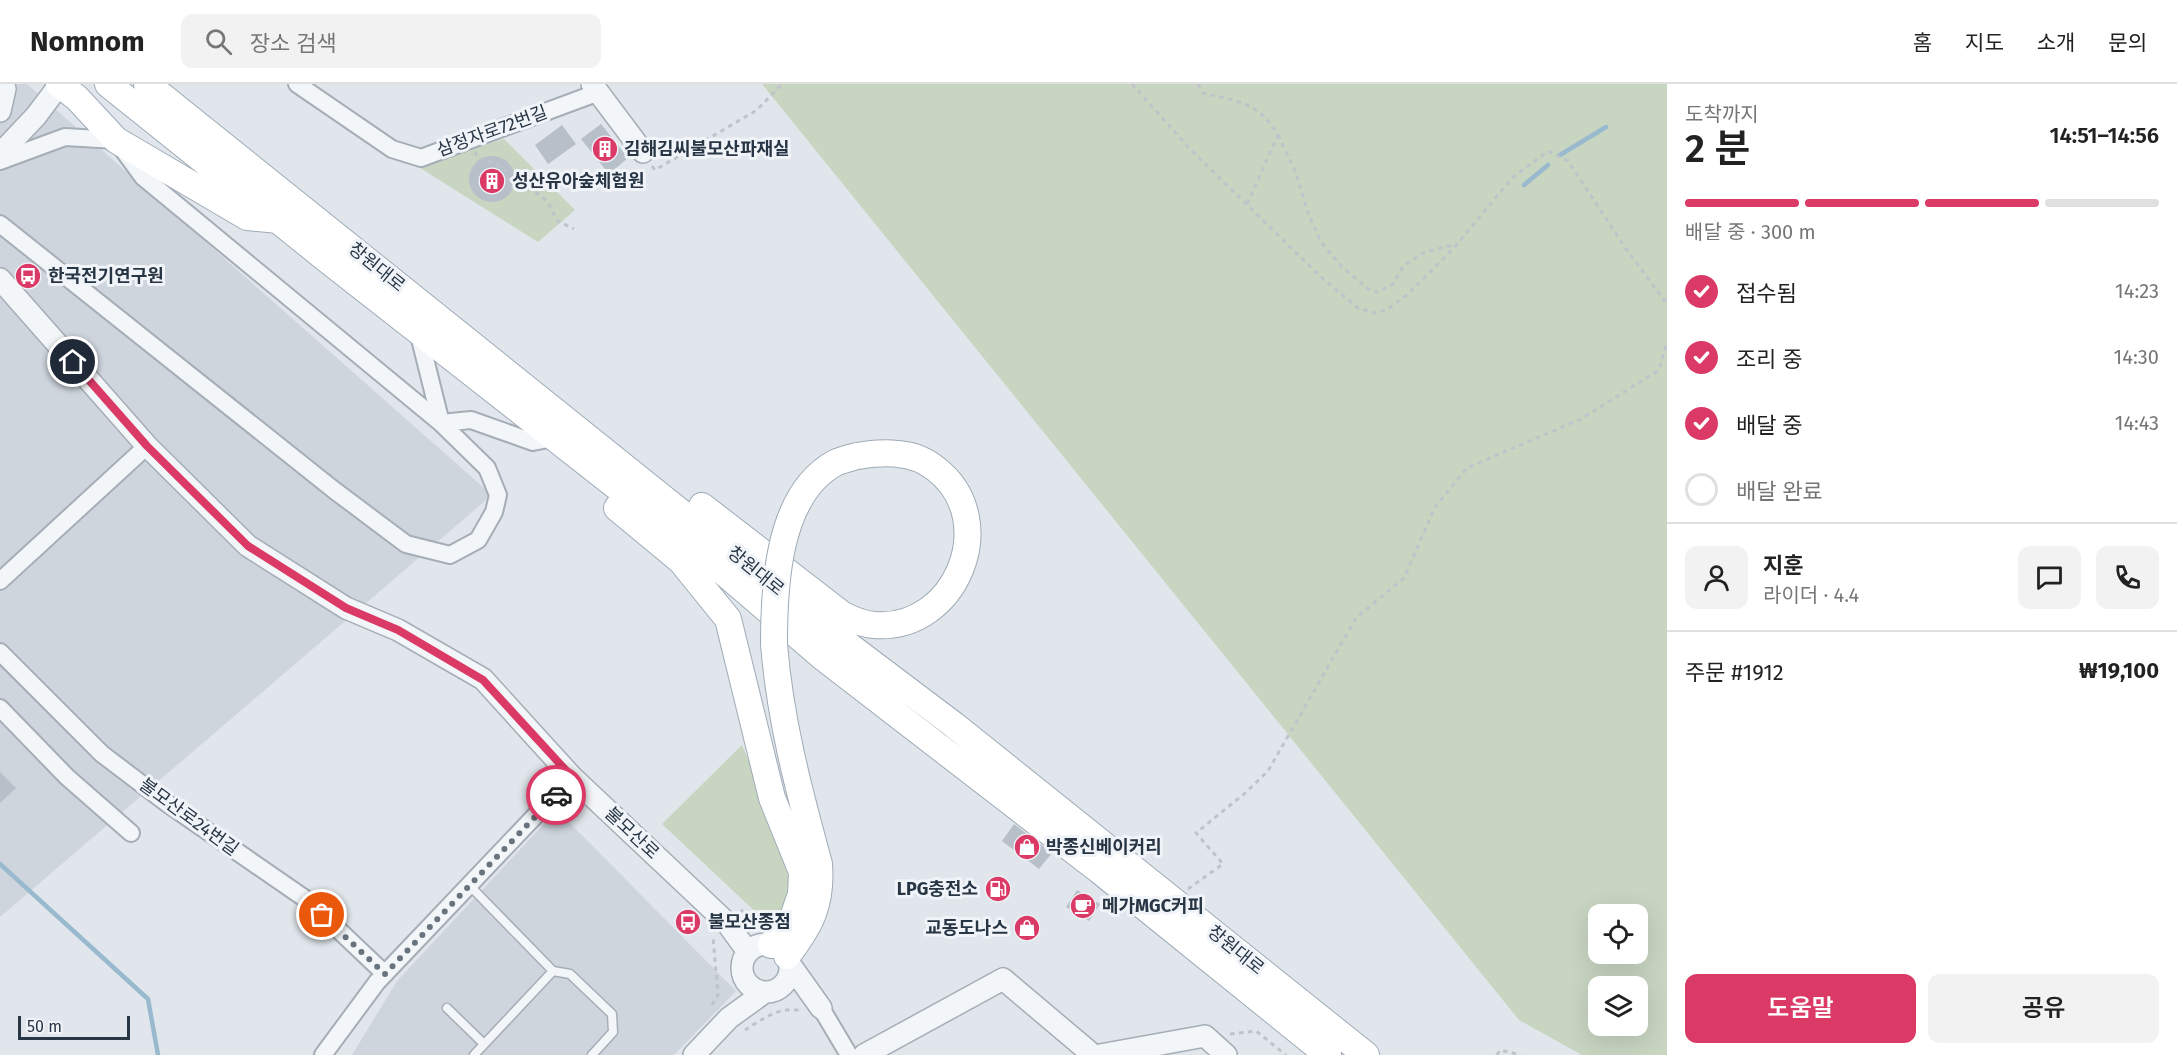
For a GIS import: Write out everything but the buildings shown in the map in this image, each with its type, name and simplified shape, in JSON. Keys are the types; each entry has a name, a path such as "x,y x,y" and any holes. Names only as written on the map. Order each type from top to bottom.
{"main road":[{"path":"60,84 116,140 247,217 279,220"},
{"name":"창원대로","path":"108,84 700,552 825,659 1100,871 1328,1055"},
{"name":"창원대로","path":"147,84 815,620 954,725 1366,1055"},
{"path":"558,442 564,465 681,561 728,619 772,798 802,872 801,894 792,920 773,952"},
{"path":"606,452 640,459 843,615 860,623 875,625 910,620 941,600 952,584 963,564 967,547 968,531 961,498 945,477 926,462 900,454 857,456 835,463 814,479 798,501 786,531 777,575 774,644 777,689 784,729 819,864 821,885 816,908 804,933 773,952"}],"street":[{"path":"0,111 4,84"},
{"path":"0,154 36,116 60,84"},
{"name":"삼정자로72번길","path":"297,84 392,149 421,158 595,88"},
{"path":"595,88 643,152"},
{"path":"0,161 65,137 116,140 143,177 441,423 487,468 498,495 494,512 478,540 450,555 406,544 334,490 0,224"},
{"name":"불모산로","path":"0,279 147,446 248,546 346,608 398,630 483,680 572,777 726,922 773,952"},
{"path":"418,331 441,423"},
{"path":"441,423 471,420 533,442 558,442"},
{"path":"0,581 147,446"},
{"name":"불모산로24번길","path":"0,652 102,754 168,804 307,900 385,974"},
{"path":"0,708 67,777 131,833"},
{"path":"324,1055 385,974 572,777"},
{"path":"773,952 773,991 765,992 751,987 743,974 742,966 773,952"},
{"path":"773,952 814,1011 849,1055"},
{"path":"729,1018 743,974"},
{"path":"864,1055 1003,978 1093,1055"},
{"path":"694,1055 729,1018 765,992"},
{"path":"1100,1055 1205,1036 1226,1055"}],"lane":[{"path":"470,885 553,971 570,974 612,1014 614,1032 592,1055"},
{"path":"474,1055 553,971"},
{"path":"447,1008 484,1044"}],"path":[{"path":"643,152 655,170 757,110 782,84"},
{"path":"1132,84 1190,149 1322,278 1358,308 1375,313 1388,309 1408,294 1457,244 1512,178 1548,150 1568,161 1623,246 1667,304"},
{"path":"1198,84 1203,93 1252,106 1269,120 1296,172 1308,213 1321,242 1342,267 1371,291 1378,292 1393,284 1404,265 1425,252 1457,244"},
{"path":"1247,204 1278,135"},
{"path":"469,140 478,159 494,162 506,171 508,186 532,190 551,203 556,220 574,229"},
{"path":"1172,899 1223,864 1196,832 1244,794 1268,771 1356,618 1404,578 1435,507 1467,468 1581,419 1659,370 1667,342"},
{"path":"773,952 757,922 726,922 718,995 729,1018 772,1014 793,1009 814,1011"},
{"path":"1205,1036 1256,1031 1286,1055"},
{"path":"1497,1055 1500,1050 1521,1055"}],"shaded area":[{"path":"0,84 27,84 492,495 0,917"},
{"path":"557,810 736,991 674,1055 352,1055 397,981"}],"green space":[{"path":"762,84 1667,84 1667,1055 1582,1055 1519,1020"},
{"path":"504,139 575,210 538,242 417,166"},
{"path":"742,745 782,843 790,889 783,911 762,918 662,824"}],"waterway":[{"path":"1560,155 1606,127"},
{"path":"1524,185 1548,165"},
{"path":"0,864 148,999 158,1055"}],"way so far":[{"path":"322,915 385,974 556,795"}],"place":[{"name":"김해김씨불모산파재실","path":"605,149"},
{"name":"성산유아숲체험원","path":"492,181"},
{"name":"한국전기연구원","path":"28,276"},
{"name":"박종신베이커리","path":"1027,847"},
{"name":"LPG충전소","path":"998,889"},
{"name":"메가MGC커피","path":"1083,906"},
{"name":"불모산종점","path":"688,922"},
{"name":"교동도나스","path":"1027,928"}],"route":[{"path":"73,362 147,446 248,546 346,608 398,630 483,680 572,777 556,795"}]}
